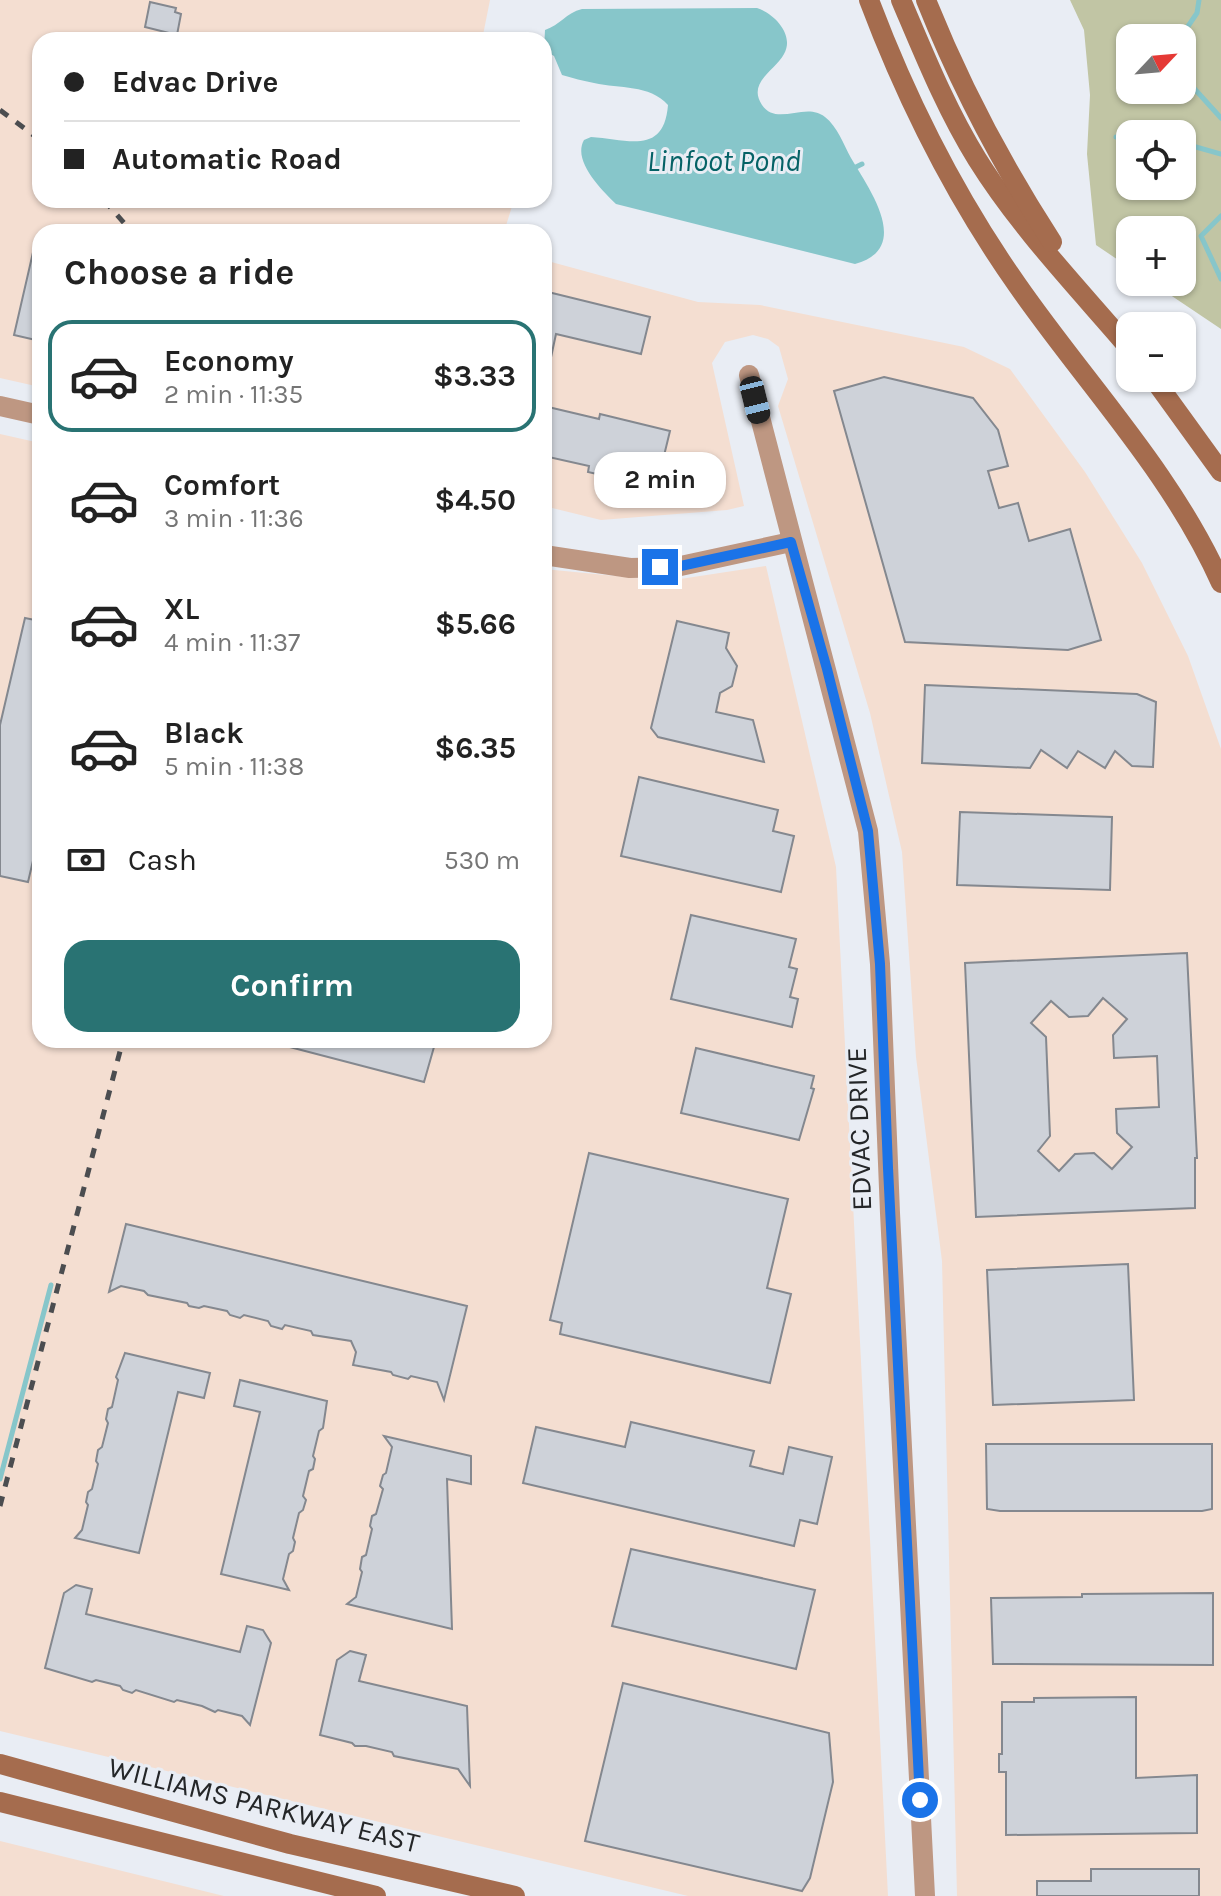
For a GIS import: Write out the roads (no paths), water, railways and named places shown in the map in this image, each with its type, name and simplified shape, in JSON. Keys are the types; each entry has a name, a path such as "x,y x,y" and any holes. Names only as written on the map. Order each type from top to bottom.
{"main road":[{"path":"869,0 904,87 958,193 1018,287 1163,481 1221,583"},
{"path":"901,0 944,100 977,160 1023,224 1116,333"},
{"path":"926,0 960,80 1002,161 1059,252 1116,330"},
{"path":"1163,392 1221,472"},
{"name":"WILLIAMS PARKWAY EAST","path":"0,1764 290,1844 515,1896"},
{"path":"0,1802 376,1896"}],"street":[{"name":"EDVAC DRIVE","path":"749,375 868,831 880,964 925,1896"},
{"path":"0,406 32,413"},
{"path":"552,556 630,568 676,567 791,542"}],"water":[{"name":"Linfoot Pond","path":"757,8 776,20 785,32 787,47 760,83 758,97 768,111 776,114 817,113 837,130 882,217 884,232 881,245 872,256 855,264 616,204 585,166 581,148 584,140 591,137 630,141 651,138 665,121 668,105 643,90 562,75 552,55 552,32 545,30 582,9"}],"waterway":[{"path":"1190,24 1197,13 1199,0"},
{"path":"1196,90 1221,118"},
{"path":"1196,147 1221,154"},
{"path":"852,169 862,164"},
{"path":"1221,216 1201,236 1221,279"},
{"path":"0,1479 51,1285"}],"railway":[{"path":"0,110 32,134"},
{"path":"111,208 125,224"},
{"path":"0,1506 121,1048"}]}
